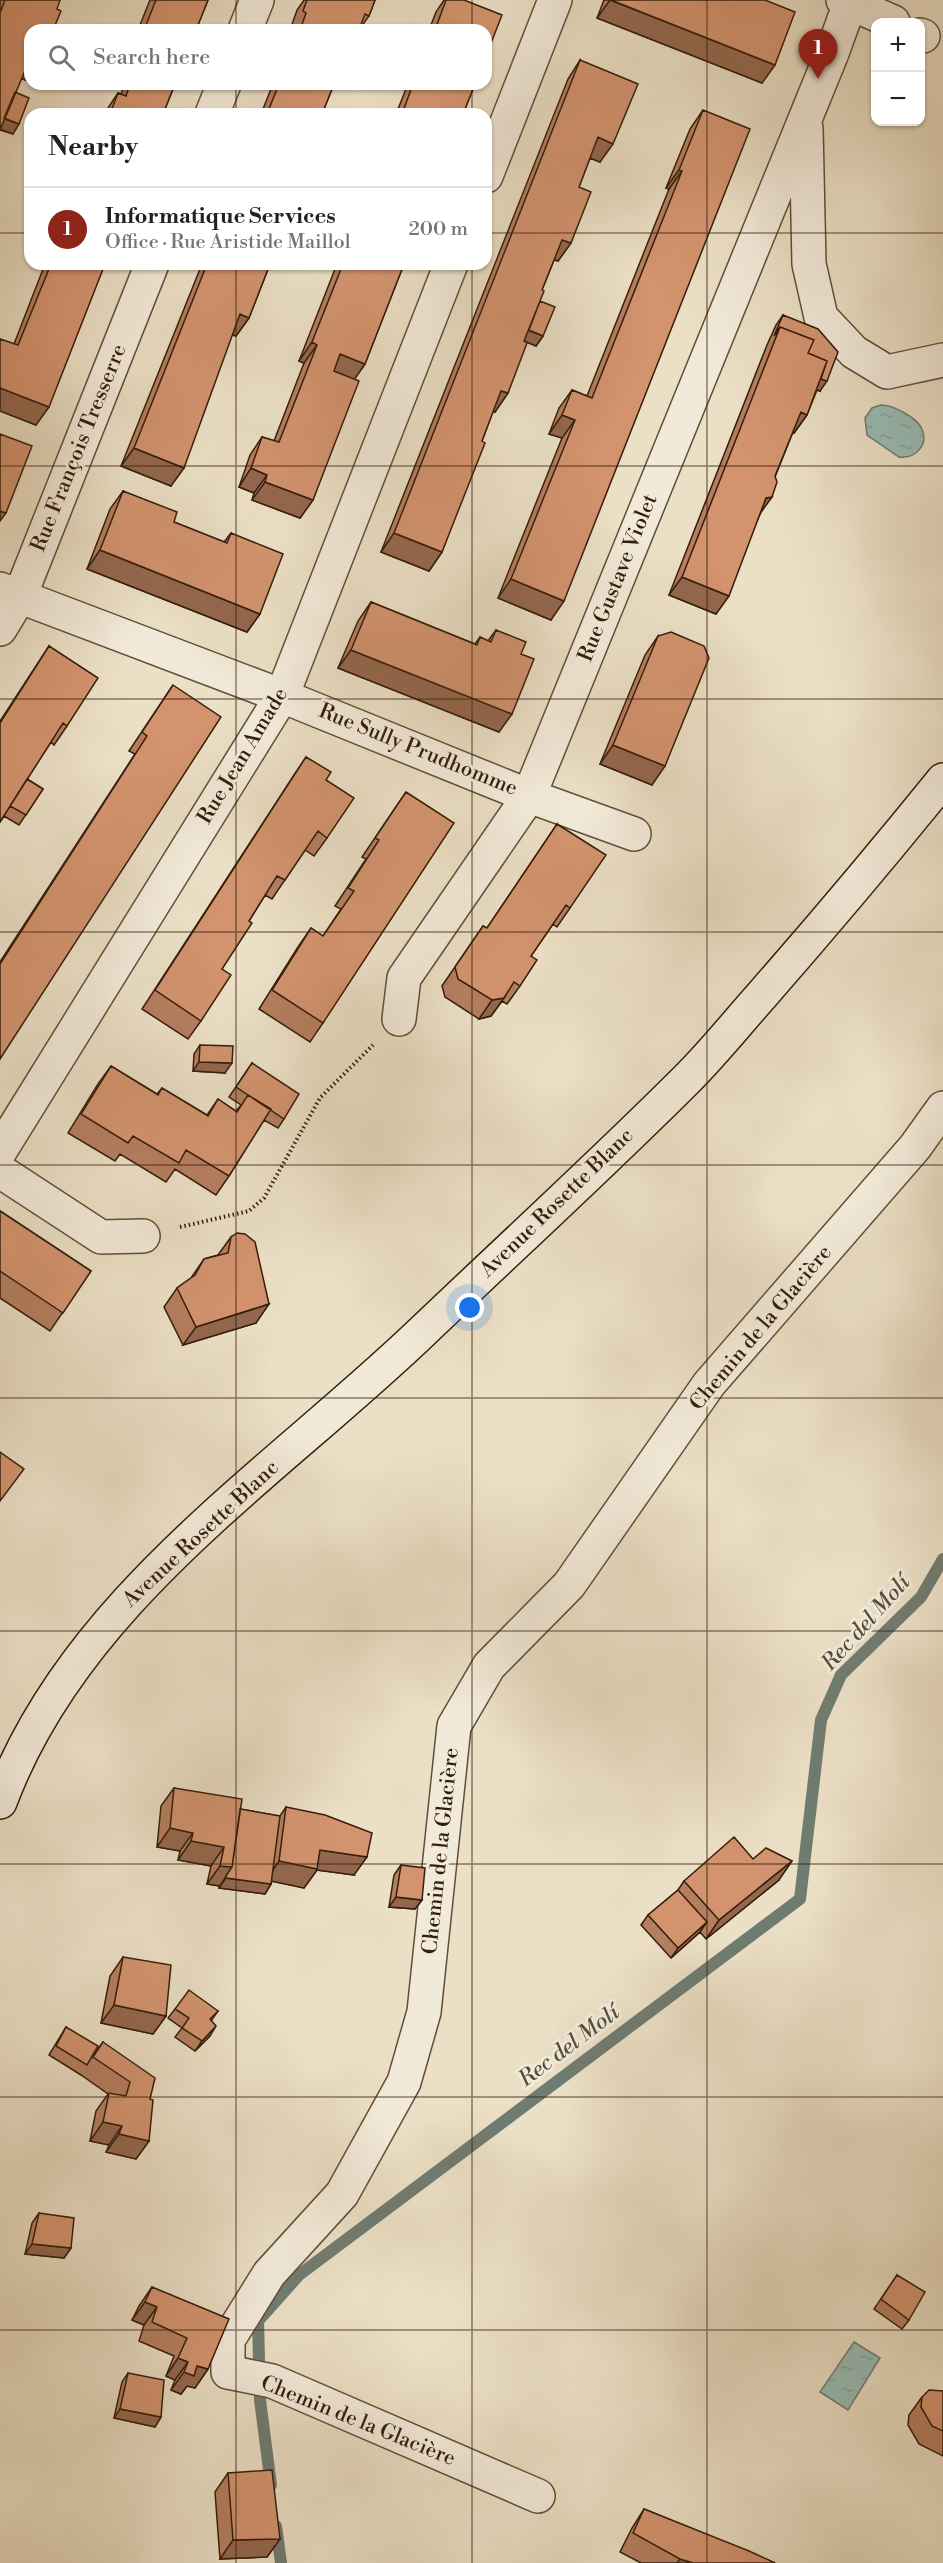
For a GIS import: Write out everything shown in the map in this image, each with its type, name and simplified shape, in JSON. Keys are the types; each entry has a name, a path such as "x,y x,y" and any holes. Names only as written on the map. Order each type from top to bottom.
{"street":[{"path":"247,24 257,0"},
{"path":"492,161 555,0"},
{"path":"846,2 884,18"},
{"name":"Rue Gustave Violet","path":"399,1019 404,978 529,796 806,117 846,2"},
{"path":"214,108 222,90"},
{"path":"806,117 809,264 821,317 854,352 887,372 943,360"},
{"name":"Rue François Tresserre","path":"0,629 10,592 149,270"},
{"name":"Rue Jean Amade","path":"0,1152 282,696 449,270"},
{"name":"Rue Sully Prudhomme","path":"10,592 282,696 529,796 634,834"},
{"name":"Avenue Rosette Blanc","path":"0,1802 36,1726 81,1659 133,1594 205,1526 391,1362 689,1077 859,884 943,780"},
{"name":"Chemin de la Glacière","path":"538,2496 261,2379 228,2372 228,2340 269,2274 342,2194 404,2082 424,2012 454,1726 489,1666 569,1585 709,1384 915,1147 943,1107"},
{"path":"0,1171 101,1237 143,1236"}],"path":[{"path":"143,1236 249,1211 264,1198 320,1098 399,1019"}],"water":[{"path":"881,405 903,412 921,427 924,439 916,453 899,457 867,435 865,418 872,408"},
{"path":"854,2342 880,2358 848,2410 820,2392"}],"building":[{"path":"5,0 60,0 57,9 61,11 56,24 24,24 24,73 0,130 0,13"},
{"path":"156,0 208,0 198,24 146,24"},
{"path":"307,0 375,0 369,16 365,14 361,24 302,24 306,13 303,11"},
{"path":"446,0 464,0 502,15 492,41 492,24 437,24"},
{"path":"611,0 765,0 795,12 775,65"},
{"path":"580,60 638,84 613,144 598,137 579,187 591,192 571,243 562,240 524,341 527,343 508,393 501,391 482,441 485,443 442,552 394,533"},
{"path":"128,90 173,90 165,108 112,108 118,93 126,96"},
{"path":"277,90 332,90 324,108 269,108"},
{"path":"411,90 473,90 465,108 404,108"},
{"path":"15,92 29,98 19,124 4,118"},
{"path":"703,110 750,129 564,601 511,579 575,420 562,415 572,390 592,398 682,171 679,170"},
{"path":"49,270 103,270 49,407 0,388 0,339 18,345"},
{"path":"205,270 268,270 249,318 240,314 184,468 134,448"},
{"path":"341,270 402,270 365,364 340,354 334,371 359,381 313,500 265,482 267,475 251,468 262,437 279,442 317,345 312,342"},
{"path":"540,301 555,307 543,336 529,330"},
{"path":"783,315 818,329 838,352 827,381 821,379 827,361 808,353 814,340 780,327 774,336"},
{"path":"780,327 814,340 808,353 827,361 807,415 801,412 775,476 777,482 772,497 766,498 729,596 682,577"},
{"path":"0,434 32,446 6,513 0,511"},
{"path":"123,491 177,512 174,522 227,543 231,533 283,554 260,614 100,550"},
{"path":"371,602 477,645 480,637 491,642 496,630 526,642 521,654 534,659 512,714 351,650"},
{"path":"671,632 704,646 709,658 665,766 613,745 658,636"},
{"path":"49,646 98,678 67,726 63,723 0,822 0,723"},
{"path":"173,685 221,717 0,1059 0,964 147,736 142,732"},
{"path":"306,757 331,772 326,780 354,798 327,838 318,831 285,880 277,876 249,921 252,923 222,969 231,975 201,1021 155,990"},
{"path":"27,779 43,789 26,815 10,806"},
{"path":"406,792 454,823 323,1023 272,990 311,928 323,936 354,891 348,888 379,840 375,838"},
{"path":"557,824 606,855 570,908 566,905 531,956 537,960 520,986 514,982 504,998 492,1000 458,979 455,967 483,926 487,928"},
{"path":"200,1045 233,1046 232,1063 199,1062"},
{"path":"252,1063 299,1094 284,1119 236,1087"},
{"path":"111,1066 158,1095 162,1088 208,1116 218,1099 237,1112 248,1095 271,1109 229,1176 186,1150 179,1163 133,1136 128,1143 81,1114"},
{"path":"0,1211 91,1271 63,1313 0,1271"},
{"path":"237,1233 245,1234 255,1242 269,1304 196,1327 177,1288 195,1275 204,1259 228,1253 231,1237"},
{"path":"0,1452 24,1469 0,1501"},
{"path":"174,1788 242,1799 232,1867 220,1866 224,1847 191,1841 193,1833 170,1828"},
{"path":"286,1807 325,1815 372,1833 367,1857 320,1850 317,1869 279,1861"},
{"path":"240,1809 280,1816 271,1884 226,1878 232,1867"},
{"path":"734,1837 753,1859 766,1848 792,1861 719,1920 684,1881"},
{"path":"401,1865 425,1868 422,1900 396,1897"},
{"path":"678,1890 707,1922 678,1948 648,1915"},
{"path":"123,1957 171,1965 166,2016 114,2005"},
{"path":"189,1990 218,2011 210,2019 216,2026 202,2041 182,2028 189,2018 175,2009"},
{"path":"66,2027 98,2046 87,2065 56,2046"},
{"path":"103,2042 155,2078 150,2099 153,2100 149,2141 119,2134 122,2126 103,2122 109,2093 126,2096 130,2082 93,2057"},
{"path":"39,2213 74,2218 71,2248 32,2244"},
{"path":"897,2275 925,2292 909,2320 881,2299"},
{"path":"152,2287 229,2319 208,2369 197,2366 194,2376 184,2372 188,2362 178,2358 187,2338 152,2322 157,2307 145,2302"},
{"path":"128,2373 164,2380 161,2417 120,2409"},
{"path":"929,2390 943,2391 943,2431 932,2426 921,2407 922,2397"},
{"path":"272,2470 280,2539 233,2540 228,2473"},
{"path":"644,2509 775,2563 693,2563 680,2559 633,2533"}],"waterway":[{"name":"Rec del Molí","path":"271,2485 260,2400 258,2321 299,2275 800,1899 821,1720 841,1675 921,1597 943,1559"},
{"name":"Rec del Molí","path":"276,2526 281,2563"}],"place":[{"name":"Informatique Services","path":"818,79"}]}
